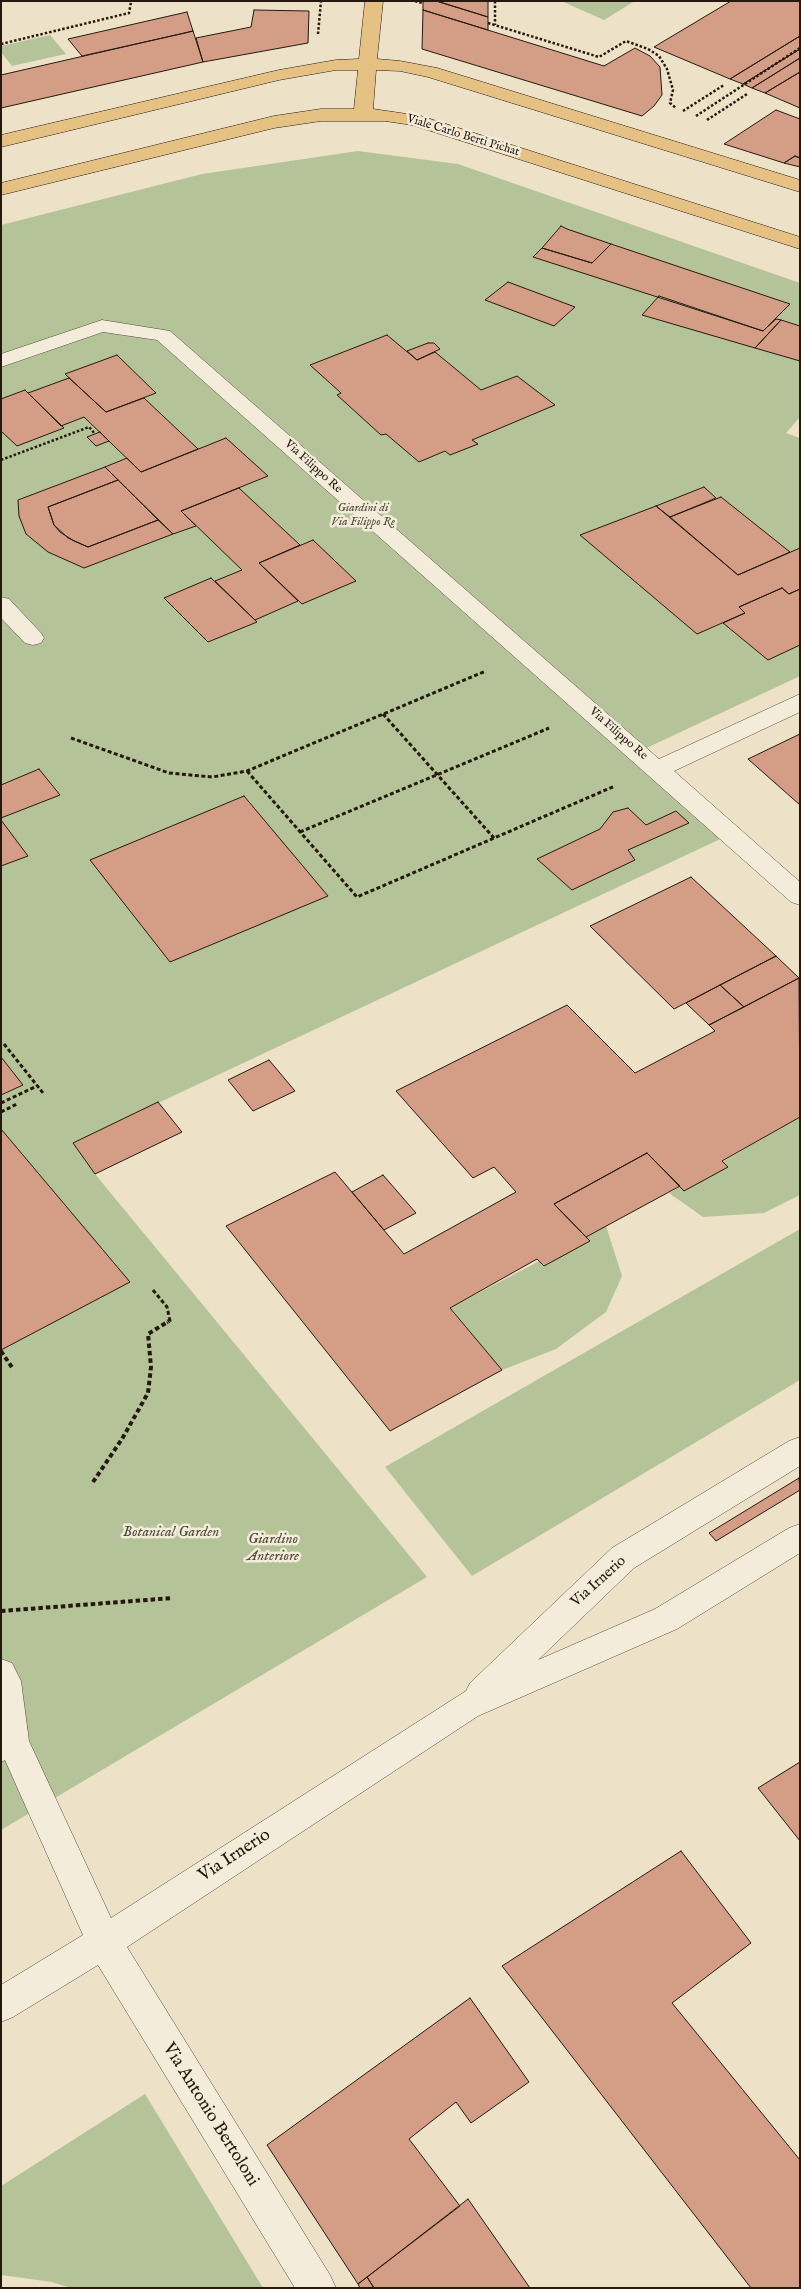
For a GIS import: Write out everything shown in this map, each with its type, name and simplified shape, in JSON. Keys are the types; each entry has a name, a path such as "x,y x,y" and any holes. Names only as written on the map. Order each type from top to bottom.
{"main road":[{"path":"363,114 370,64 374,1"},
{"path":"1,141 279,76 336,65 370,64 400,66 431,72 800,186"},
{"name":"Viale Carlo Berti Pichat","path":"1,189 274,122 321,115 363,114 415,120 800,243"}],"street":[{"name":"Via Filippo Re","path":"1,361 102,326 163,335 800,896"},
{"path":"1,604 33,638"},
{"name":"Via Filippo Re","path":"658,769 800,702"},
{"name":"Via Irnerio","path":"467,1706 623,1558 800,1450"},
{"name":"Via Irnerio","path":"1,2005 104,1942 467,1706 666,1619 800,1537"},
{"name":"Via Antonio Bertoloni","path":"1,1673 5,1681 7,1744 104,1942 317,2288"}],"path":[{"path":"414,1 422,4"},
{"path":"495,1 496,25"},
{"path":"1,44 129,13 131,2"},
{"path":"488,23 599,57 626,41 648,49 659,56 667,69 673,90 670,103 688,114"},
{"path":"702,112 800,48"},
{"path":"682,111 724,85"},
{"path":"712,116 747,94"},
{"path":"1,460 89,428 95,434"},
{"path":"71,738 169,773 212,777 247,771 526,655"},
{"path":"300,832 591,711"},
{"path":"383,714 494,838"},
{"path":"247,771 357,897 658,769"},
{"path":"4,1044 43,1093"},
{"path":"1,1103 38,1086"},
{"path":"1,1112 17,1104"},
{"path":"93,1482 122,1439 148,1393 151,1367 148,1334 170,1321 167,1307 153,1290"},
{"path":"1,1351 13,1369"},
{"path":"1,1611 173,1598"}],"green space":[{"path":"561,1 635,1 604,20"},
{"path":"50,35 66,54 12,66 1,52 1,46"},
{"name":"Giardini di Via Filippo Re","path":"358,151 458,164 800,283 800,417 786,433 800,438 800,676 638,752 731,834 73,1143 95,1174 427,1577 1,1830 1,225 202,174"},
{"path":"800,1117 800,1195 764,1213 703,1217 669,1193"},
{"path":"606,1226 622,1276 606,1312 556,1349 502,1370 450,1308"},
{"path":"800,1229 800,1380 472,1576 385,1467"},
{"path":"145,2094 263,2288 71,2288 52,2282 1,2275 1,2186"}],"building":[{"path":"423,1 437,1 488,17 488,30 423,10"},
{"path":"437,1 488,1 488,17 439,2"},
{"path":"731,1 800,1 800,36 730,79 654,47"},
{"path":"254,10 309,11 308,43 203,62 196,38 251,27"},
{"path":"423,10 604,66 635,48 650,56 660,67 662,95 654,106 642,116 422,49"},
{"path":"187,12 193,31 185,33 82,56 68,39"},
{"path":"193,31 203,62 1,108 1,75"},
{"path":"800,36 800,49 743,84 730,79"},
{"path":"800,49 800,58 752,88 743,84"},
{"path":"800,58 800,72 765,93 752,88"},
{"path":"800,72 800,108 765,93"},
{"path":"776,110 800,119 800,158 795,156 784,163 724,144"},
{"path":"795,156 800,158 800,167 784,163"},
{"path":"561,226 611,244 592,263 542,248"},
{"path":"611,244 790,304 763,331 533,257 542,248 592,263"},
{"path":"508,282 575,307 554,326 485,300"},
{"path":"659,296 763,331 776,319 781,320 755,348 642,315"},
{"path":"781,320 800,326 800,361 755,348"},
{"path":"387,335 417,360 435,352 481,390 517,376 555,405 472,440 478,444 450,455 445,451 419,462 386,434 381,435 337,395 341,393 310,365"},
{"path":"428,343 434,343 440,349 417,360 407,351"},
{"path":"117,355 156,393 106,412 65,374"},
{"path":"69,378 106,412 144,398 198,449 141,472 84,417 61,426 28,393"},
{"path":"25,390 64,428 17,446 1,431 1,399"},
{"path":"100,432 109,441 96,446 87,437"},
{"path":"226,438 268,476 181,511 196,526 173,534 105,467 127,458 141,472"},
{"path":"105,467 118,480 48,507 54,525 60,532 88,547 158,520 173,534 84,568 48,552 26,534 19,516 18,500"},
{"path":"118,480 158,520 88,547 68,538 54,525 48,507"},
{"path":"704,487 716,498 670,517 656,506"},
{"path":"239,488 300,545 259,563 298,601 255,620 215,581 242,570 181,511"},
{"path":"721,497 790,552 738,575 670,517"},
{"path":"656,506 738,575 800,548 800,589 789,594 782,588 739,607 745,613 697,634 580,535"},
{"path":"313,540 356,581 302,604 259,563"},
{"path":"211,578 257,622 208,642 164,598"},
{"path":"782,588 789,594 800,589 800,645 768,660 723,623 745,613 739,607"},
{"path":"800,734 800,805 748,759"},
{"path":"39,769 60,795 1,818 1,785"},
{"path":"244,796 328,896 170,962 90,860"},
{"path":"628,808 646,825 676,811 689,823 628,850 635,860 572,890 537,859 600,829 613,812"},
{"path":"1,820 28,856 1,866"},
{"path":"691,877 776,956 674,1009 590,926"},
{"path":"776,956 799,978 744,1007 720,985"},
{"path":"799,978 800,1117 722,1161 728,1167 684,1191 647,1153 554,1204 590,1241 544,1266 537,1259 450,1308 502,1370 390,1431 226,1226 335,1172 404,1254 516,1192 494,1167 473,1178 396,1091 567,1005 635,1073 715,1031 709,1025"},
{"path":"720,985 744,1007 709,1025 686,1003"},
{"path":"1,1057 23,1085 1,1095"},
{"path":"269,1060 295,1091 253,1111 228,1080"},
{"path":"158,1102 182,1132 95,1174 73,1143"},
{"path":"1,1129 130,1282 1,1350"},
{"path":"647,1153 680,1186 586,1237 554,1204"},
{"path":"383,1175 416,1213 384,1230 352,1192"},
{"path":"799,1478 800,1490 716,1541 709,1533"},
{"path":"800,1762 800,1841 758,1788"},
{"path":"681,1851 751,1943 672,2003 800,2160 800,2288 751,2288 502,1966"},
{"path":"470,1998 529,2082 471,2123 456,2102 409,2139 460,2206 358,2284 267,2145"},
{"path":"468,2199 530,2288 374,2288 367,2277"},
{"path":"367,2277 374,2288 360,2288 358,2284"}],"park label":[{"name":"Botanical Garden","path":"171,1533"},
{"name":"Giardino Anteriore","path":"273,1548"}]}
